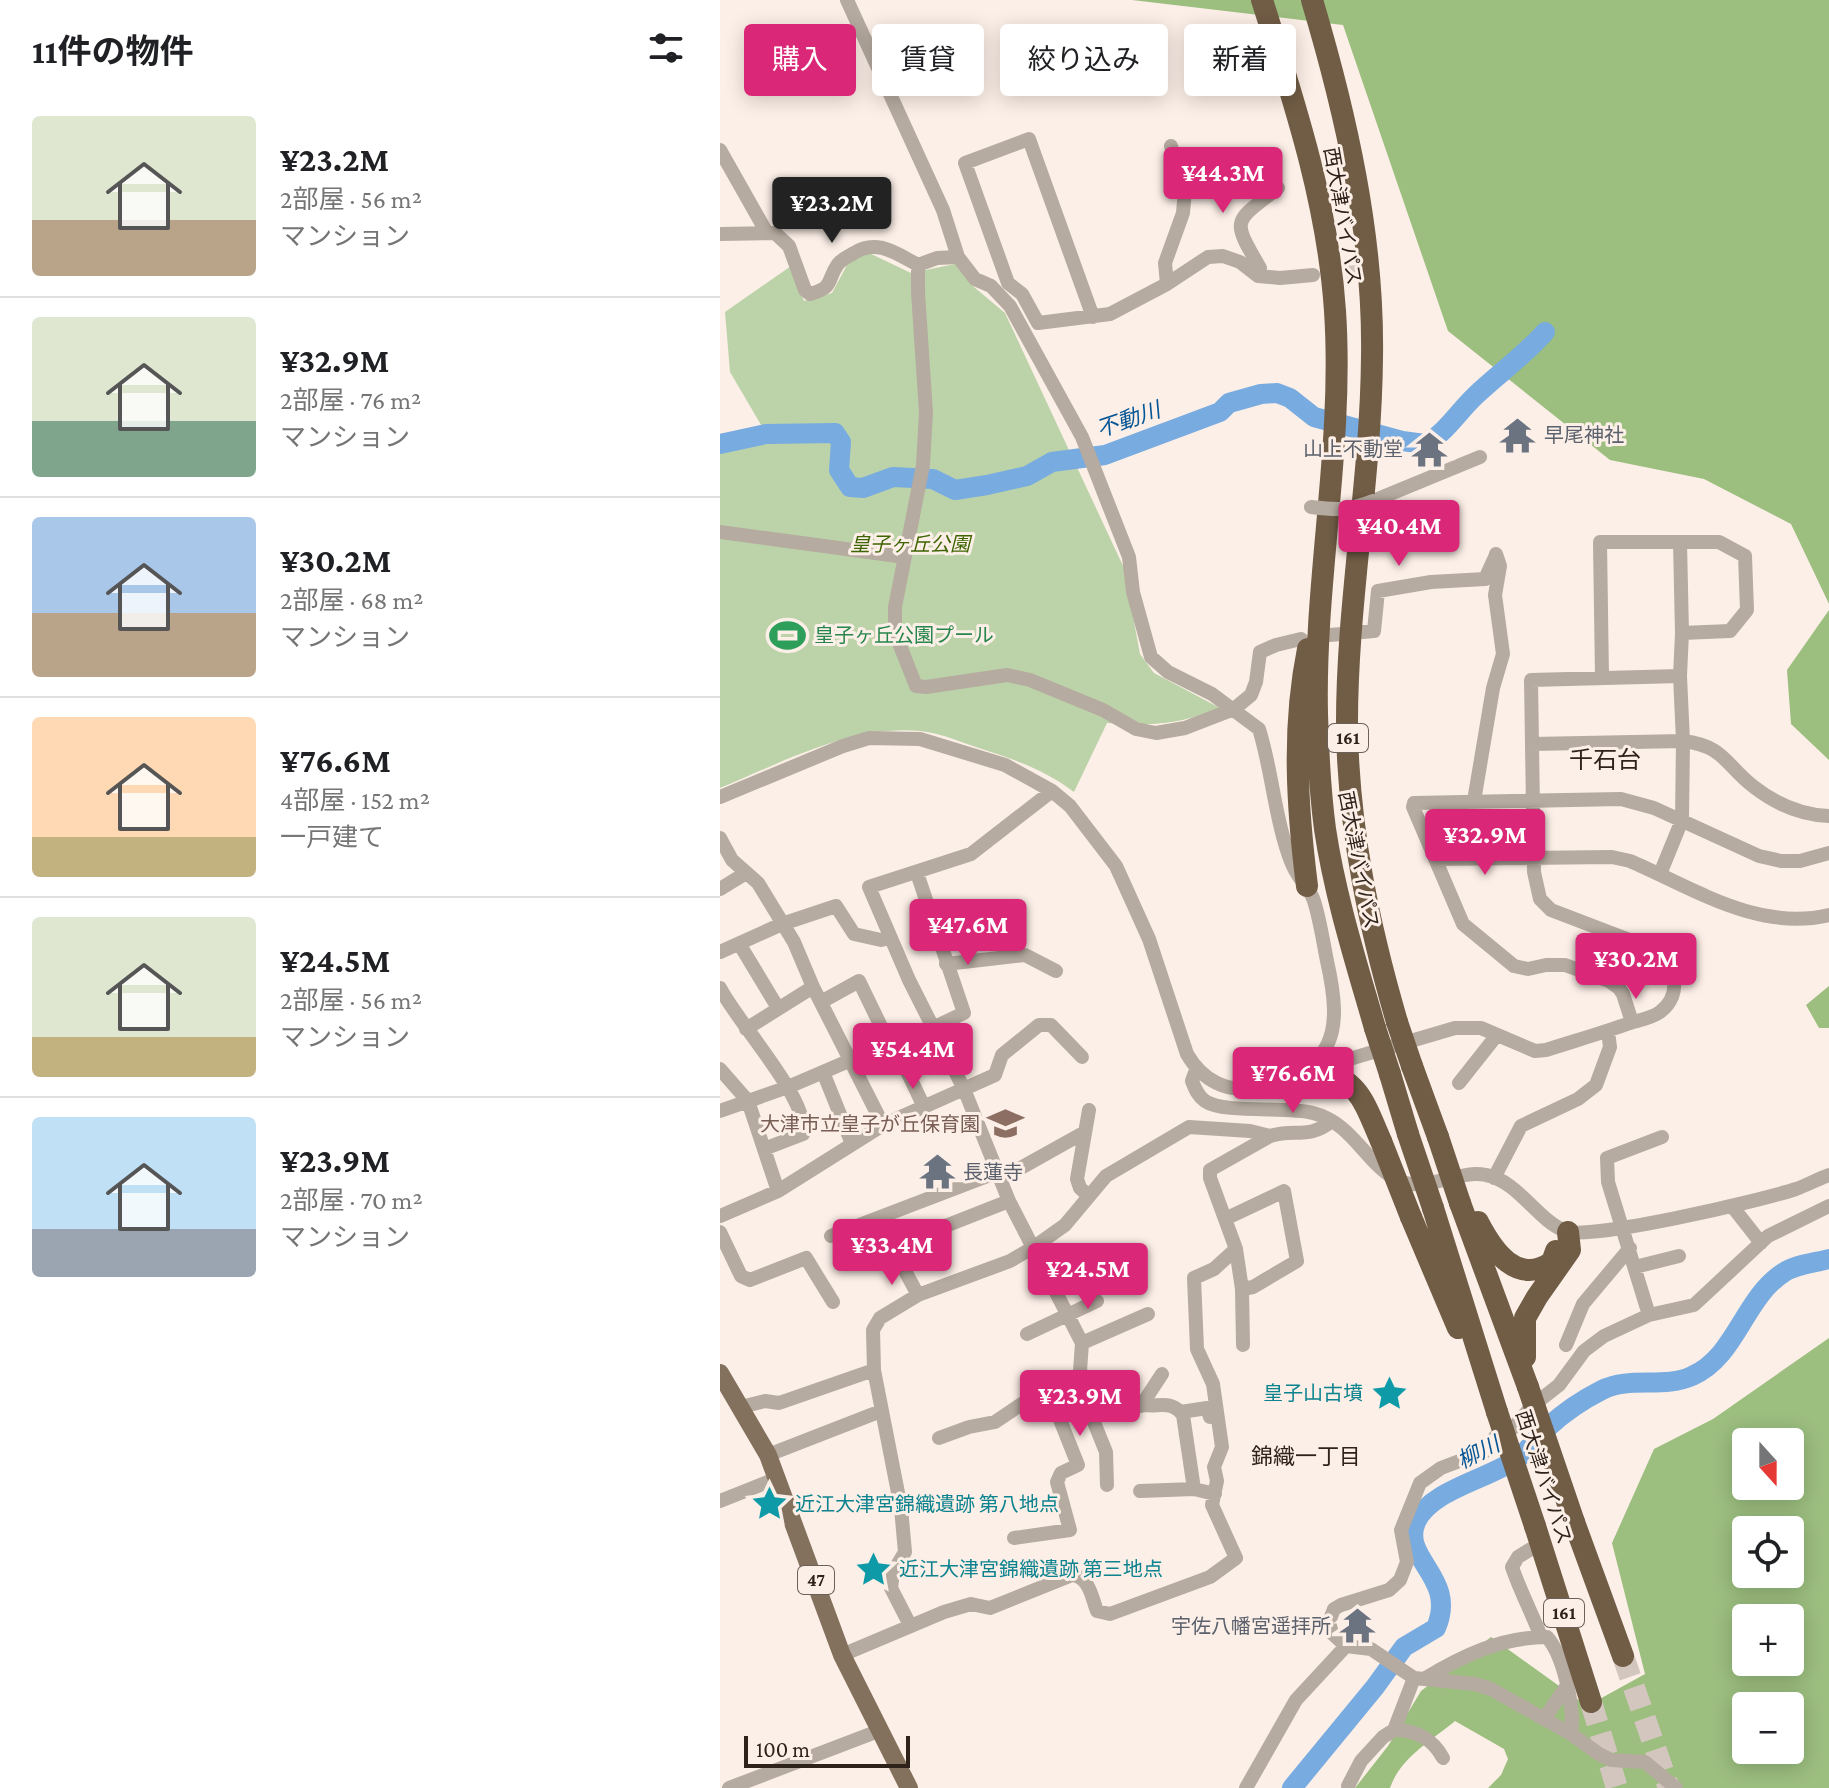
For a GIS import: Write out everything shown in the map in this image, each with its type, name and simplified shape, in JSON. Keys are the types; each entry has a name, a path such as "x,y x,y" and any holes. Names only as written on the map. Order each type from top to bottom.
{"highway":[{"name":"西大津バイパス","path":"1262,0 1311,162 1326,231 1335,311 1335,453 1323,583 1317,712 1325,828 1336,884 1375,1028 1591,1702"},
{"name":"西大津バイパス","path":"1312,0 1330,60 1365,242 1373,355 1369,451 1351,647 1347,729 1355,845 1367,910 1412,1066 1464,1201 1623,1656"},
{"path":"1307,886 1299,830 1298,721 1303,678 1323,583"},
{"path":"1318,1058 1356,1089 1381,1141 1440,1291 1497,1412"},
{"path":"1464,1201 1487,1240 1509,1265 1533,1271 1544,1267 1552,1262 1568,1232"},
{"path":"1528,1387 1525,1318 1570,1250 1568,1232"}],"main road":[{"name":"47","path":"720,1373 768,1455 842,1655 909,1788"}],"street":[{"path":"720,797 869,738 920,739 1005,765 1052,791 1070,806 1116,866 1149,939 1187,1054 1196,1070 1206,1079 1222,1086 1246,1090 1295,1074 1318,1058 1333,1036 1333,987 1314,899 1297,873 1286,845 1259,729 1212,694 1168,672 1151,657 1133,592 1129,557 1082,437 1010,306 991,286 975,279 958,257 943,210 847,0"},
{"path":"1093,317 1029,139 965,163 1005,277 1022,294 1038,323 1093,317 1110,314 1167,284 1208,257 1223,256 1240,262 1258,276 1313,275"},
{"path":"1167,284 1165,263 1183,213 1185,190 1171,146"},
{"path":"720,150 767,233"},
{"path":"1258,276 1260,268 1239,227 1241,219 1278,188"},
{"path":"720,234 775,233 789,246 805,290 810,294 823,291 830,284 839,263 864,246 885,247 918,265 937,258 958,257"},
{"path":"918,265 926,413 923,465 895,607 895,633 916,686 1007,675 1030,680 1103,710 1136,729 1156,733 1185,728 1234,709 1251,695 1260,652 1301,639"},
{"path":"991,286 1005,277"},
{"path":"1311,507 1353,509 1480,457"},
{"path":"720,532 905,557"},
{"path":"1602,677 1600,542 1719,542 1745,556 1747,610 1730,631 1682,633"},
{"path":"1660,874 1682,820 1680,542"},
{"path":"1363,632 1374,631 1378,591 1431,582 1485,579 1496,554 1500,566 1495,595 1503,654 1493,688 1474,801"},
{"path":"1318,1058 1346,1060 1361,1057 1455,1028 1481,1028 1535,1051 1546,1050 1659,1012 1669,1000 1674,978 1670,964 1653,949 1551,910 1538,893 1534,857 1531,680 1680,676"},
{"path":"1532,744 1703,743 1720,753 1754,787 1789,808 1829,816"},
{"path":"1052,791 971,854 869,887 890,938 964,1089 1009,1201 1082,1343 1079,1385 1106,1452 1107,1485"},
{"path":"1632,1022 1623,994 1609,981 1565,965 1528,969 1508,963 1459,919 1414,803 1621,799 1654,808 1770,859 1800,861 1829,853"},
{"path":"720,838 732,860 758,883 794,942 813,987 883,1125"},
{"path":"1435,859 1612,857 1752,914 1779,919 1829,915"},
{"path":"720,889 746,873"},
{"path":"720,1111 893,1047 964,1013 917,873"},
{"path":"720,952 782,924 836,906 854,934 881,940 890,938"},
{"path":"740,945 778,1008"},
{"path":"946,964 1025,955 1056,971"},
{"path":"821,1002 859,981 924,1107"},
{"path":"746,1029 813,987"},
{"path":"720,988 788,1087 805,1127 803,1134 764,1149"},
{"path":"720,1216 778,1191 883,1125 995,1075 1002,1055 1039,1025 1051,1025 1082,1057"},
{"path":"1494,1178 1521,1126 1578,1099 1596,1085 1610,1047 1608,1031"},
{"path":"1459,1083 1497,1035"},
{"path":"720,1069 748,1101 778,1191"},
{"path":"1196,1070 1192,1081 1207,1103 1223,1107 1313,1113 1332,1121 1352,1136 1387,1173 1399,1181 1411,1184 1485,1174 1521,1197 1548,1221 1568,1232 1624,1227 1732,1206 1799,1188 1829,1175"},
{"path":"823,1072 852,1144"},
{"path":"1089,1110 1077,1179 1080,1188 1089,1196"},
{"path":"1243,1345 1242,1289 1236,1249 1210,1178 1210,1170 1270,1136 1320,1131 1332,1121"},
{"path":"910,1625 891,1588 893,1572 905,1552 901,1508 874,1370 873,1330 880,1318 918,1295 1010,1261 1034,1247 1065,1225 1106,1176 1189,1127 1250,1131 1270,1136"},
{"path":"831,1236 999,1176 1085,1132"},
{"path":"1649,1315 1608,1182 1607,1158 1662,1137"},
{"path":"1225,1219 1284,1191 1297,1261 1253,1287 1242,1289"},
{"path":"892,1247 1009,1201"},
{"path":"1732,1206 1761,1243"},
{"path":"1676,1788 1645,1762 1611,1760 1491,1689 1475,1684 1419,1678 1371,1649 1346,1646 1332,1633 1329,1622 1331,1614 1341,1605 1389,1590 1400,1580 1407,1562 1401,1530 1420,1483 1441,1468 1486,1451 1495,1437 1513,1428 1531,1407 1559,1385 1584,1351 1604,1336 1649,1315 1700,1301 1768,1236 1829,1206"},
{"path":"875,1219 918,1295"},
{"path":"720,1232 741,1276 750,1280 806,1258 833,1302"},
{"path":"1566,1345 1583,1304 1630,1248"},
{"path":"842,1655 910,1625 971,1604 990,1608 1072,1575 1080,1575 1085,1580 1097,1611 1110,1614 1210,1577 1236,1558 1212,1505 1217,1481 1214,1467 1222,1447 1213,1384 1197,1349 1194,1278 1214,1269 1236,1249"},
{"path":"1635,1267 1679,1256"},
{"path":"1027,1334 1097,1301"},
{"path":"1082,1343 1148,1314"},
{"path":"741,1407 765,1401 779,1403 874,1370"},
{"path":"1141,1406 1162,1374"},
{"path":"939,1438 995,1422 1047,1387 1079,1385 1121,1389 1130,1401 1141,1406 1169,1404 1181,1412 1207,1408 1210,1417 1217,1413"},
{"path":"1014,1538 1070,1530 1057,1482 1061,1473 1078,1465 1047,1387"},
{"path":"768,1455 881,1411"},
{"path":"1181,1412 1194,1489"},
{"path":"720,1501 778,1478"},
{"path":"1140,1491 1194,1489 1215,1494"},
{"path":"1531,1549 1518,1557 1512,1567 1541,1637"},
{"path":"1348,1786 1361,1761 1383,1737 1394,1730 1419,1678 1486,1647 1547,1637 1559,1654 1573,1722 1571,1734"},
{"path":"1246,1788 1296,1700 1346,1646"},
{"path":"1544,1719 1566,1687"},
{"path":"729,1788 758,1782 881,1730"},
{"path":"1394,1730 1417,1732 1443,1758"}],"green space":[{"path":"1132,0 1829,0 1829,604 1791,524 1704,479 1610,460 1448,331 1343,25"},
{"name":"皇子ヶ丘公園","path":"867,252 911,273 955,264 974,287 1005,313 1124,568 1140,654 1154,673 1220,708 1164,723 1107,723 1074,792 1020,762 920,731 868,734 843,740 720,788 720,441 764,430 730,372 725,312 791,266 804,301 832,293 847,265"},
{"path":"1829,610 1829,760 1791,724 1787,670"},
{"path":"1829,986 1829,1028 1819,1028 1806,1005"},
{"path":"1829,1338 1829,1788 1488,1788 1501,1775 1508,1759 1504,1749 1455,1721 1409,1759 1390,1788 1355,1788 1388,1746 1421,1691 1491,1637 1587,1706 1645,1674 1612,1543 1654,1449 1713,1419"}],"waterway":[{"name":"不動川","path":"720,444 766,434 835,433 841,442 839,470 850,487 863,488 893,477 933,479 955,490 1027,476 1052,462 1105,455 1220,412 1229,403 1277,393 1290,398 1314,417 1402,441 1425,444 1545,332"},
{"name":"柳川","path":"1292,1788 1404,1647 1436,1628 1441,1610 1440,1595 1415,1547 1413,1535 1416,1522 1434,1501 1518,1458 1559,1417 1602,1390 1624,1384 1681,1380 1707,1367 1730,1342 1770,1284 1793,1268 1829,1259"}],"tunnel":[{"path":"1326,274 1377,271"},
{"path":"1623,1656 1669,1788"},
{"path":"1591,1702 1617,1788"}],"place":[{"name":"早尾神社","path":"1518,435"},
{"name":"山上不動堂","path":"1429,449"},
{"name":"皇子ヶ丘公園プール","path":"788,635"},
{"name":"大津市立皇子が丘保育園","path":"1006,1124"},
{"name":"長蓮寺","path":"937,1172"},
{"name":"皇子山古墳","path":"1389,1393"},
{"name":"近江大津宮錦織遺跡 第八地点","path":"769,1504"},
{"name":"近江大津宮錦織遺跡 第三地点","path":"873,1569"},
{"name":"宇佐八幡宮遥拝所","path":"1357,1626"}],"district":[{"name":"千石台","path":"1605,760"},
{"name":"錦織一丁目","path":"1306,1456"}]}
